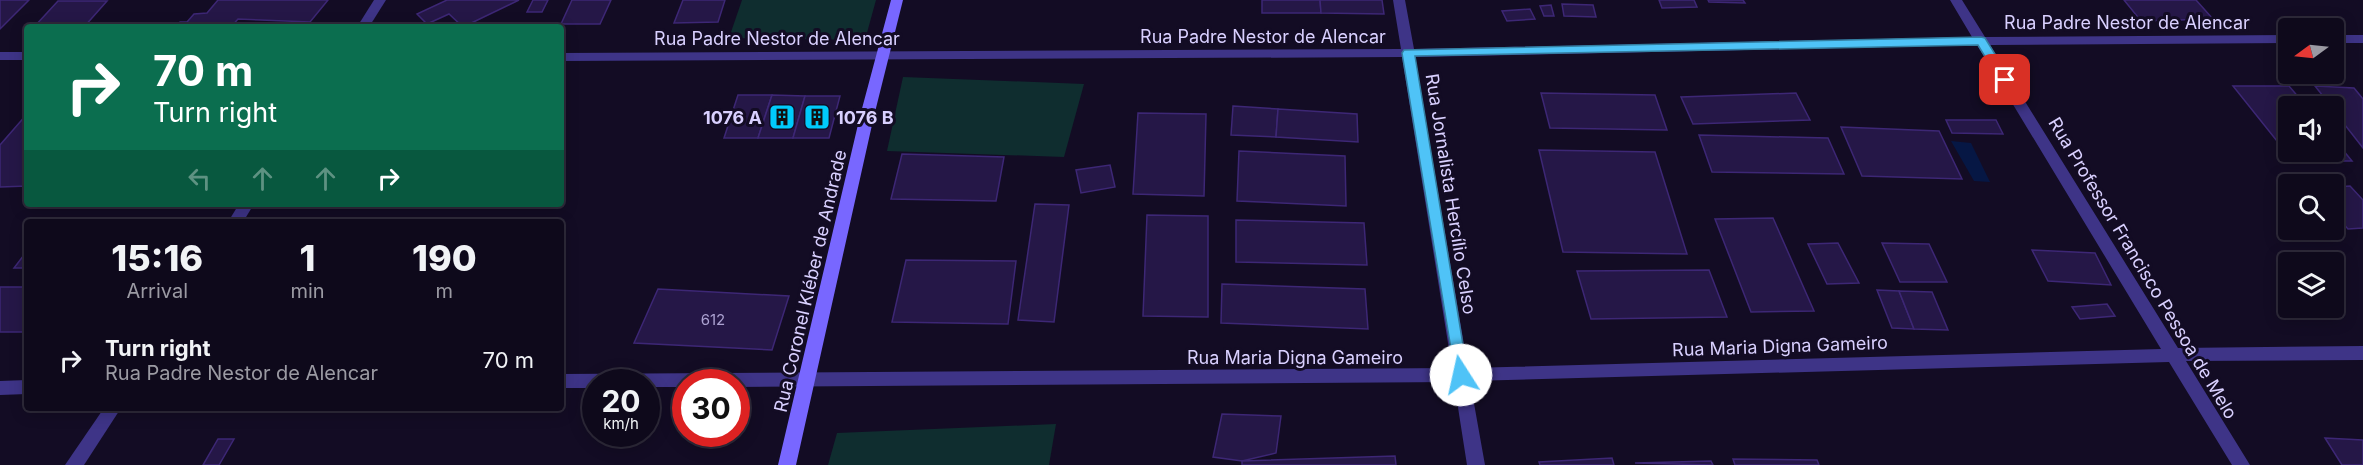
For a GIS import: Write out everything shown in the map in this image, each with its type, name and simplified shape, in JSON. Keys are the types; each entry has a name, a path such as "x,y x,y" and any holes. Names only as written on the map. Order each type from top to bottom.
{"main road":[{"name":"Rua Coronel Kléber de Andrade","path":"787,465 881,56 897,0"}],"street":[{"path":"365,24 380,0"},
{"name":"Rua Jornalista Hercílio Celso","path":"1399,0 1476,465"},
{"name":"Rua Professor Francisco Pessoa de Melo","path":"1956,0 2241,465"},
{"name":"Rua Padre Nestor de Alencar","path":"564,57 1408,53 1981,41 2278,39"},
{"path":"2344,39 2363,39"},
{"path":"0,56 24,56"},
{"name":"Rua Maria Digna Gameiro","path":"564,381 1461,375 2173,355 2363,353"},
{"path":"0,387 24,387"},
{"path":"74,465 111,411"}],"green space":[{"path":"742,0 876,0 865,40 729,38"},
{"path":"903,77 1084,84 1064,157 887,151"},
{"path":"1056,424 1049,465 828,465 837,433"}],"water":[{"path":"1951,141 1971,143 1990,182 1974,181"}],"building":[{"path":"0,0 29,0 0,29"},
{"path":"218,0 328,0 310,22 238,19 234,24 178,24 187,22 194,14 207,13"},
{"path":"447,0 519,0 469,24 460,24 449,14 427,24 417,14"},
{"path":"533,0 548,0 542,12 527,12"},
{"path":"572,0 611,0 600,24 561,24"},
{"path":"683,0 725,0 718,22 674,23"},
{"path":"1262,0 1320,0 1321,13 1262,13"},
{"path":"1320,0 1382,0 1384,14 1321,13"},
{"path":"1659,0 1694,0 1697,7 1662,8"},
{"path":"1708,0 1743,0 1745,3 1709,2"},
{"path":"2124,0 2196,0 2213,19 2141,21"},
{"path":"58,1 107,1 87,24 37,24"},
{"path":"1562,4 1593,5 1596,17 1564,16"},
{"path":"1551,5 1554,16 1544,16 1540,6"},
{"path":"1530,9 1535,19 1507,21 1502,11"},
{"path":"2233,86 2289,86 2298,96 2278,96 2278,142"},
{"path":"2315,86 2354,88 2363,99 2363,148 2344,124 2344,96 2323,96"},
{"path":"1541,93 1655,95 1667,130 1550,128"},
{"path":"1796,93 1810,120 1693,124 1681,97"},
{"path":"738,95 772,95 758,138 724,138"},
{"name":"1076 A","path":"772,95 805,96 793,138 758,138"},
{"name":"1076 B","path":"805,96 840,96 829,138 793,138"},
{"path":"1233,106 1278,109 1276,137 1231,135"},
{"path":"1278,109 1357,114 1358,142 1276,137"},
{"path":"1138,113 1206,114 1204,196 1133,194"},
{"path":"24,117 24,186 0,187 0,145"},
{"path":"1946,120 1996,120 2003,134 1952,133"},
{"path":"1841,127 1939,131 1962,179 1862,176"},
{"path":"1699,135 1828,138 1844,174 1712,172"},
{"path":"1539,150 1655,152 1687,254 1563,252"},
{"path":"1239,151 1345,156 1346,206 1237,201"},
{"path":"2344,151 2352,161 2344,161"},
{"path":"902,154 1004,157 996,201 891,199"},
{"path":"1110,165 1115,187 1081,193 1076,170"},
{"path":"2344,186 2350,186 2363,200 2363,228 2348,229 2344,224"},
{"path":"1035,204 1069,205 1054,322 1018,320"},
{"path":"1147,215 1208,216 1208,317 1143,316"},
{"path":"1773,218 1814,311 1751,312 1715,219"},
{"path":"1236,220 1364,223 1367,265 1236,262"},
{"path":"1838,243 1859,283 1827,284 1808,244"},
{"path":"1882,243 1929,244 1947,282 1900,282"},
{"path":"2032,250 2095,253 2111,285 2048,281"},
{"path":"24,255 24,268 14,268"},
{"path":"906,260 1016,261 1008,324 892,322"},
{"path":"1709,270 1727,317 1591,319 1577,271"},
{"path":"1222,284 1365,289 1368,329 1221,323"},
{"path":"0,287 24,287 24,332 0,332"},
{"path":"658,289 789,296 772,350 634,343"},
{"path":"1877,290 1899,291 1914,329 1892,328"},
{"path":"1899,291 1932,292 1948,330 1914,329"},
{"path":"2107,304 2115,316 2080,319 2072,307"},
{"path":"1222,414 1281,416 1276,453 1242,461 1213,457"},
{"path":"2325,438 2363,440 2363,465 2342,465"},
{"path":"218,439 234,439 219,465 203,465"},
{"path":"1395,456 1396,465 1242,465 1242,461"},
{"path":"1612,458 1614,465 1540,465 1539,462"},
{"path":"1733,459 1817,460 1819,465 1735,465"},
{"path":"1711,461 1713,465 1635,463"}],"place":[{"name":"1076 A","path":"782,117"},
{"name":"1076 B","path":"817,117"}],"route":[{"path":"1461,375 1408,53 1981,41 2005,80"}]}
